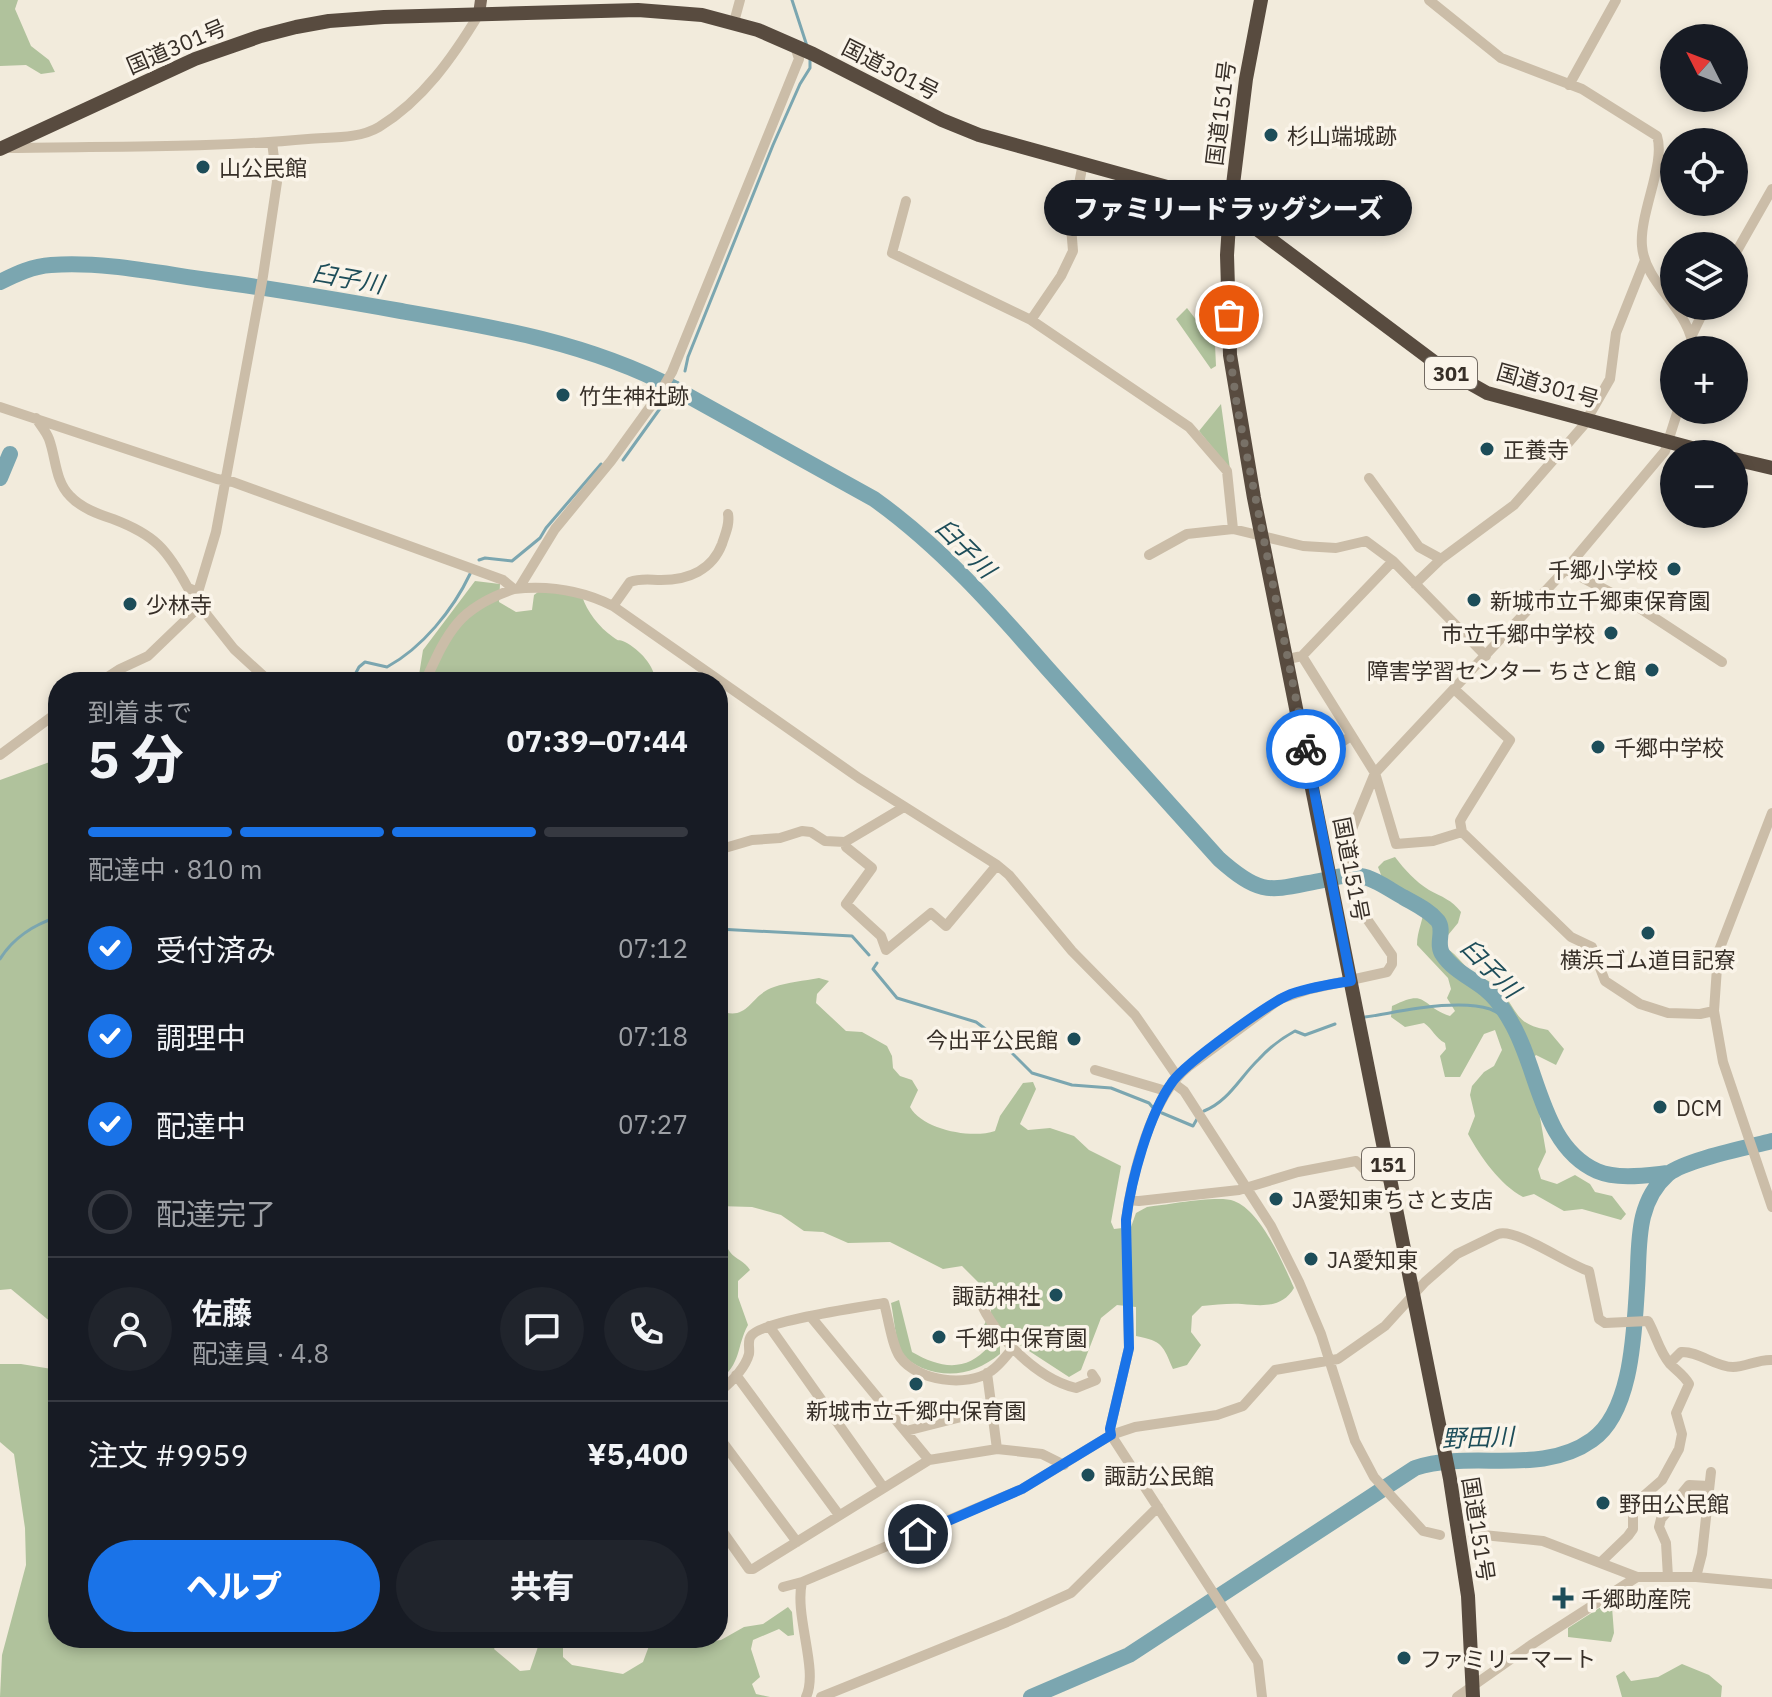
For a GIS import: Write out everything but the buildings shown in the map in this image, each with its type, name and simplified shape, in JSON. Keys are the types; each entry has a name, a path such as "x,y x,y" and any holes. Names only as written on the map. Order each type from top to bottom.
{"highway":[{"name":"国道151号","path":"1261,0 1246,79 1230,209 1227,255 1230,355 1254,498 1295,657 1309,763 1450,1479 1468,1596 1473,1692"},
{"name":"国道301号","path":"2,148 170,70 261,36 329,21 480,7 667,11 734,22 804,50 942,120 979,135 1178,190 1230,209 1464,381 1503,398 1660,440"},
{"path":"1748,462 1772,468"}],"street":[{"path":"734,22 741,0"},
{"path":"1429,0 1501,58 1582,89 1657,136 1659,150 1641,243 1645,260 1692,335"},
{"path":"1569,85 1616,0"},
{"path":"2,148 272,142 357,135 377,128 442,71 480,7"},
{"path":"517,589 555,529 611,461 661,392 804,50"},
{"path":"259,672 234,649 200,606 198,592 216,532 263,279 277,182 272,142"},
{"path":"1031,320 1061,276 1073,251 1071,226 1083,163"},
{"path":"1748,232 1772,189"},
{"path":"906,201 892,253 1031,320 1189,427 1227,471 1233,529"},
{"path":"1415,584 1441,559 1514,505 1587,419 1610,379 1620,319 1645,260"},
{"path":"1692,335 1699,320"},
{"path":"0,407 217,479 226,479 503,580 517,589"},
{"path":"36,418 48,434 58,477 67,494 92,511 144,532 155,540 174,562 188,588 198,592"},
{"path":"1262,1697 1258,1662 1111,1435 1129,1348 1126,1220 1145,1144 1172,1083 1280,999 1387,972 1392,964 1392,955 1360,910 1350,890 1346,866 1347,841 1375,773 1566,569 1660,457"},
{"path":"1369,478 1419,547 1441,559"},
{"path":"613,606 630,582 670,580 703,570 721,547 730,523 728,514"},
{"path":"1149,555 1187,534 1233,529 1303,546 1336,548 1366,541 1393,561 1486,656"},
{"path":"1393,561 1295,657 1375,773 1396,844 1433,841 1462,832"},
{"path":"1566,569 1638,607 1722,662"},
{"path":"430,672 449,632 461,618 489,598 517,589 541,586 576,591 613,606 707,672"},
{"path":"117,672 159,647 200,606"},
{"path":"728,687 1009,875 1072,951 1135,1015 1172,1083"},
{"path":"1454,689 1510,740 1460,821 1462,832 1571,937 1592,947 1600,975 1610,984 1653,1010 1684,1014 1714,1011"},
{"path":"0,755 48,719"},
{"path":"1309,763 1351,736"},
{"path":"728,847 802,831 811,832 825,841 845,842 904,807"},
{"path":"1772,813 1718,953 1714,1011 1723,1062 1772,1207"},
{"path":"845,842 846,847 872,868 846,904 881,936 886,950 931,913 946,926 997,865"},
{"path":"1095,1070 1172,1083 1184,1091 1271,1226 1299,1282 1330,1362 1355,1441 1377,1482 1423,1531 1440,1535"},
{"path":"1129,1200 1245,1189 1298,1172 1356,1161 1366,1171 1392,1180"},
{"path":"783,1587 802,1582 1022,1489 1111,1435 1135,1427 1217,1415 1243,1406 1275,1370 1330,1362 1385,1326 1425,1282 1457,1254 1505,1232 1589,1271 1599,1319 1605,1323 1626,1320 1650,1324 1655,1340 1689,1384 1676,1413 1682,1434 1679,1449 1662,1480 1639,1500 1633,1514 1633,1529 1601,1562"},
{"path":"976,1291 985,1315 1013,1348 1035,1366 1072,1388 1096,1380 1092,1374"},
{"path":"728,1383 749,1353 750,1337 769,1326 884,1303 896,1350 915,1372 961,1380 987,1373 1013,1348"},
{"path":"811,1317 929,1460"},
{"path":"769,1326 883,1487"},
{"path":"1670,1363 1681,1352 1727,1367 1772,1360"},
{"path":"987,1373 997,1449"},
{"path":"736,1375 839,1515"},
{"path":"906,1431 993,1409"},
{"path":"728,1449 797,1542"},
{"path":"728,1539 749,1569 753,1569 929,1460 997,1449 1042,1454 1064,1465"},
{"path":"1696,1577 1702,1554 1711,1472"},
{"path":"1668,1577 1666,1543 1659,1527 1661,1519 1689,1485 1709,1486"},
{"path":"821,1697 1071,1593 1158,1507"},
{"path":"1473,1534 1543,1541 1637,1577 1696,1577 1772,1584"},
{"path":"1457,1697 1473,1692 1637,1577"},
{"path":"802,1582 799,1604 809,1678 806,1697"}],"green space":[{"path":"0,0 18,0 15,9 31,46 49,60 55,72 41,74 26,65 0,66"},
{"path":"1187,308 1215,344 1216,366 1211,369 1176,319"},
{"path":"1221,404 1230,469 1199,431"},
{"path":"475,581 500,584 499,602 516,612 532,610 534,595 542,589 582,596 603,629 617,640 631,645 653,672 419,672 423,650"},
{"path":"48,763 48,1320 11,1289 0,1290 0,780"},
{"path":"1395,857 1419,883 1461,912 1458,923 1444,940 1446,948 1474,974 1498,988 1519,1017 1529,1025 1548,1030 1564,1049 1556,1065 1536,1055 1527,1064 1535,1088 1546,1152 1538,1169 1541,1179 1557,1184 1575,1175 1590,1184 1595,1192 1612,1196 1626,1214 1621,1220 1582,1209 1564,1211 1534,1194 1523,1197 1499,1178 1478,1151 1468,1134 1475,1116 1470,1095 1472,1086 1494,1066 1502,1050 1495,1030 1484,1034 1460,1077 1445,1077 1440,1056 1446,1049 1445,1043 1424,1023 1405,1027 1391,1017 1392,1006 1412,998 1423,1000 1450,1016 1455,1011 1447,998 1451,989 1448,978 1417,945 1424,905 1383,880 1378,867"},
{"path":"819,978 829,981 817,994 816,1003 846,1031 862,1032 887,1046 893,1068 900,1076 912,1080 918,1090 910,1107 926,1122 961,1133 995,1131 1000,1116 1023,1083 1033,1082 1036,1089 1020,1124 1028,1130 1050,1128 1074,1136 1089,1150 1121,1166 1111,1222 1114,1229 1131,1227 1136,1213 1147,1207 1205,1200 1234,1201 1262,1226 1294,1288 1284,1299 1271,1304 1202,1306 1192,1316 1191,1332 1201,1345 1187,1365 1173,1369 1161,1346 1136,1336 1136,1307 1117,1305 1101,1318 1081,1370 1069,1377 1009,1338 1000,1344 1000,1354 972,1370 943,1373 911,1362 902,1353 896,1335 891,1303 899,1300 912,1352 933,1362 952,1365 971,1361 989,1346 984,1325 991,1311 978,1282 962,1266 943,1269 890,1242 848,1243 823,1232 804,1231 781,1215 752,1207 728,1206 728,1013 743,1011 766,991"},
{"path":"728,1248 750,1270 738,1281 738,1297 748,1325 728,1372"},
{"path":"0,1364 48,1368 48,1648 495,1648 520,1671 530,1670 538,1648 563,1648 563,1657 572,1665 623,1674 643,1662 648,1648 728,1648 728,1636 744,1627 763,1624 788,1607 792,1612 794,1635 788,1636 779,1629 753,1640 751,1649 760,1677 752,1684 756,1694 770,1697 0,1697 2,1655 26,1565 25,1528 14,1454 0,1442"},
{"path":"1604,1605 1612,1607 1614,1633 1611,1642 1568,1637 1568,1628"},
{"path":"1682,1664 1709,1675 1722,1686 1721,1697 1622,1697 1616,1676 1624,1671 1631,1681 1658,1677"}],"waterway":[{"path":"792,0 807,46"},
{"path":"685,371 773,145 810,68 810,57"},
{"name":"臼子川","path":"0,282 44,266 71,264 133,269 285,291 471,323 540,339 609,359 674,388 874,499 922,537 987,601 1234,872 1268,888 1346,876 1366,877 1430,914 1440,925 1443,955 1489,992 1509,1018 1544,1105 1564,1144 1578,1159 1605,1174 1633,1176 1669,1173"},
{"name":"臼子川","path":"669,394 678,383"},
{"path":"623,460 664,403"},
{"path":"0,478 10,454"},
{"path":"479,560 512,561 540,538 601,464"},
{"path":"356,672 365,662 387,667 412,650 455,601 470,574"},
{"path":"0,959 25,933 48,921"},
{"path":"728,930 852,936 869,955"},
{"path":"877,963 873,969 897,998 976,1022 995,1036 1032,1073 1072,1085 1111,1088 1149,1103 1154,1109"},
{"path":"1365,1017 1461,1005 1490,1009 1512,1023"},
{"path":"1204,1111 1227,1095 1252,1066 1285,1037 1295,1031 1305,1035 1335,1024"},
{"path":"1162,1113 1193,1126 1197,1119"},
{"name":"野田川","path":"1031,1697 1129,1655 1415,1468 1459,1461 1550,1457 1572,1451 1592,1440 1615,1411 1628,1370 1636,1306 1639,1242 1649,1199 1657,1186 1676,1169 1718,1154 1772,1141"}],"way so far":[{"path":"1229,315 1230,355 1237,406 1306,749"}],"place":[{"name":"杉山端城跡","path":"1271,135"},
{"name":"山公民館","path":"203,167"},
{"name":"ファミリードラッグシーズ","path":"1229,315"},
{"name":"竹生神社跡","path":"563,395"},
{"name":"正養寺","path":"1487,449"},
{"name":"千郷小学校","path":"1674,569"},
{"name":"新城市立千郷東保育園","path":"1474,600"},
{"name":"少林寺","path":"130,604"},
{"name":"市立千郷中学校","path":"1611,633"},
{"name":"障害学習センター ちさと館","path":"1652,670"},
{"name":"千郷中学校","path":"1598,747"},
{"name":"横浜ゴム道目記寮","path":"1648,933"},
{"name":"今出平公民館","path":"1074,1039"},
{"name":"DCM","path":"1660,1107"},
{"name":"JA愛知東ちさと支店","path":"1276,1199"},
{"name":"JA愛知東","path":"1311,1259"},
{"name":"諏訪神社","path":"1056,1295"},
{"name":"千郷中保育園","path":"939,1337"},
{"name":"新城市立千郷中保育園","path":"916,1384"},
{"name":"諏訪公民館","path":"1088,1475"},
{"name":"野田公民館","path":"1603,1503"},
{"name":"千郷助産院","path":"1563,1598"},
{"name":"ファミリーマート","path":"1404,1658"}],"route":[{"path":"918,1534 1022,1489 1111,1435 1129,1348 1126,1220 1129,1200 1145,1144 1166,1091 1188,1067 1280,999 1351,981 1306,749"}]}
